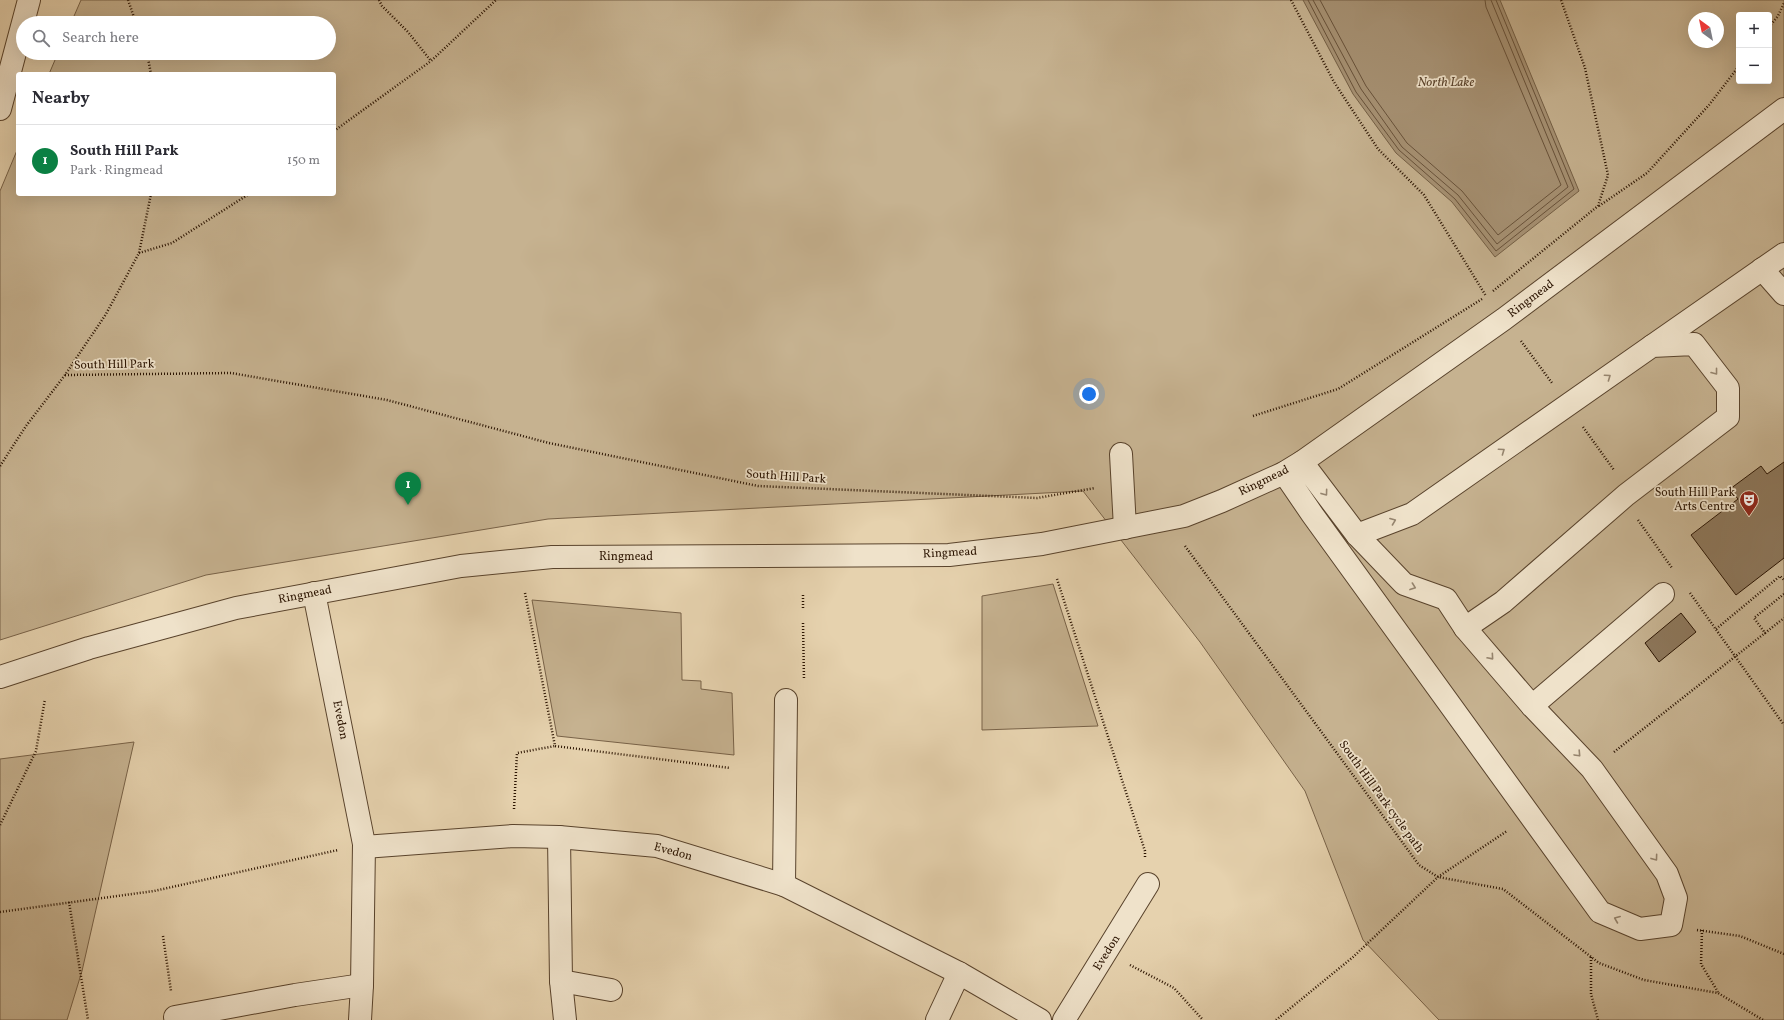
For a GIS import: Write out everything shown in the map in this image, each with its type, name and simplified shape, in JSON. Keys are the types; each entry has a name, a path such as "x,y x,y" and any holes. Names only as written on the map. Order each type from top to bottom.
{"street":[{"path":"25,16 29,0"},
{"path":"0,109 16,49"},
{"name":"Ringmead","path":"0,677 97,646 236,608 461,566 552,557 950,555 1042,544 1184,516 1222,502 1284,473 1302,462 1504,319 1784,109"},
{"path":"1356,535 1412,514 1784,254"},
{"path":"1762,269 1784,294"},
{"path":"1465,628 1503,602 1626,495 1728,417 1728,388 1694,344 1652,346"},
{"path":"1121,454 1125,528"},
{"path":"1284,473 1312,514 1600,912 1640,929 1671,926 1676,898 1667,874 1592,769 1532,706 1465,628 1446,599 1404,584 1356,535 1302,462"},
{"name":"Evedon","path":"314,593 364,845 360,1020"},
{"path":"1532,706 1663,594"},
{"path":"784,885 786,700"},
{"name":"Evedon","path":"364,845 513,836 559,837 657,846 784,885 959,973 1040,1020"},
{"path":"559,837 561,980 564,1020"},
{"name":"Evedon","path":"1064,1020 1107,953 1148,884"},
{"path":"937,1020 959,973"},
{"path":"561,980 611,990"},
{"path":"175,1017 295,995 362,985"}],"path":[{"path":"128,0 134,16"},
{"path":"379,0 382,6 408,32 431,61"},
{"path":"336,130 431,61 496,0"},
{"path":"1253,416 1338,389 1486,296 1424,195 1378,149 1334,82 1291,0"},
{"path":"1560,0 1585,68 1608,175 1598,206"},
{"path":"1772,23 1778,16 1784,3"},
{"path":"148,60 150,72"},
{"path":"1493,291 1598,206 1647,173 1709,105 1736,70"},
{"name":"South Hill Park","path":"0,466 26,426 65,375 106,314 139,253 151,196"},
{"path":"139,253 172,243 246,196"},
{"path":"1521,341 1552,384"},
{"name":"South Hill Park","path":"65,375 231,372 388,400 549,443 758,486 1037,498 1122,484"},
{"path":"1582,426 1617,474"},
{"path":"1635,516 1676,572"},
{"name":"South Hill Park cycle path","path":"1185,546 1419,865 1438,876 1503,889 1599,963 1644,980 1718,993 1763,1020"},
{"path":"1716,629 1780,576 1784,580"},
{"path":"1057,579 1145,851 1148,884"},
{"path":"1689,591 1784,725"},
{"path":"525,593 554,746"},
{"path":"1765,633 1754,618 1784,594"},
{"path":"803,595 803,609"},
{"path":"1610,755 1784,618"},
{"path":"786,700 804,680 804,623"},
{"path":"0,825 36,751 46,698"},
{"path":"513,836 517,753 554,746 730,768"},
{"path":"1276,1020 1353,957 1438,876 1507,831"},
{"path":"0,912 154,891 364,845"},
{"path":"69,902 88,1020"},
{"path":"1671,926 1740,936 1784,954"},
{"path":"1702,930 1701,964 1718,993"},
{"path":"163,936 175,1017"},
{"path":"1107,953 1174,988 1203,1020"},
{"path":"1591,957 1591,994 1598,1020"}],"shaded area":[{"path":"81,0 1784,0 1784,1020 1439,1020 1363,940 1305,791 1200,642 1083,491 548,519 206,575 0,640 0,191 16,153 16,196 336,196 336,72 50,72 55,60 336,60 336,16 74,16"},
{"path":"1053,584 1098,726 982,730 982,596"},
{"path":"532,600 681,613 682,680 701,681 701,689 732,693 734,755 557,736"},
{"path":"134,742 82,971 67,1020 0,1020 0,759"}],"water":[{"name":"North Lake","path":"1303,0 1500,0 1579,191 1495,257 1452,202 1396,153 1353,94"}],"building":[{"name":"South Hill Park Arts Centre","path":"1784,462 1784,558 1736,595 1691,535 1738,499 1730,489 1761,466 1767,474"},
{"path":"1681,613 1696,632 1659,662 1645,643"}],"place":[{"name":"South Hill Park","path":"408,505"},
{"name":"South Hill Park Arts Centre","path":"1749,517"}]}
